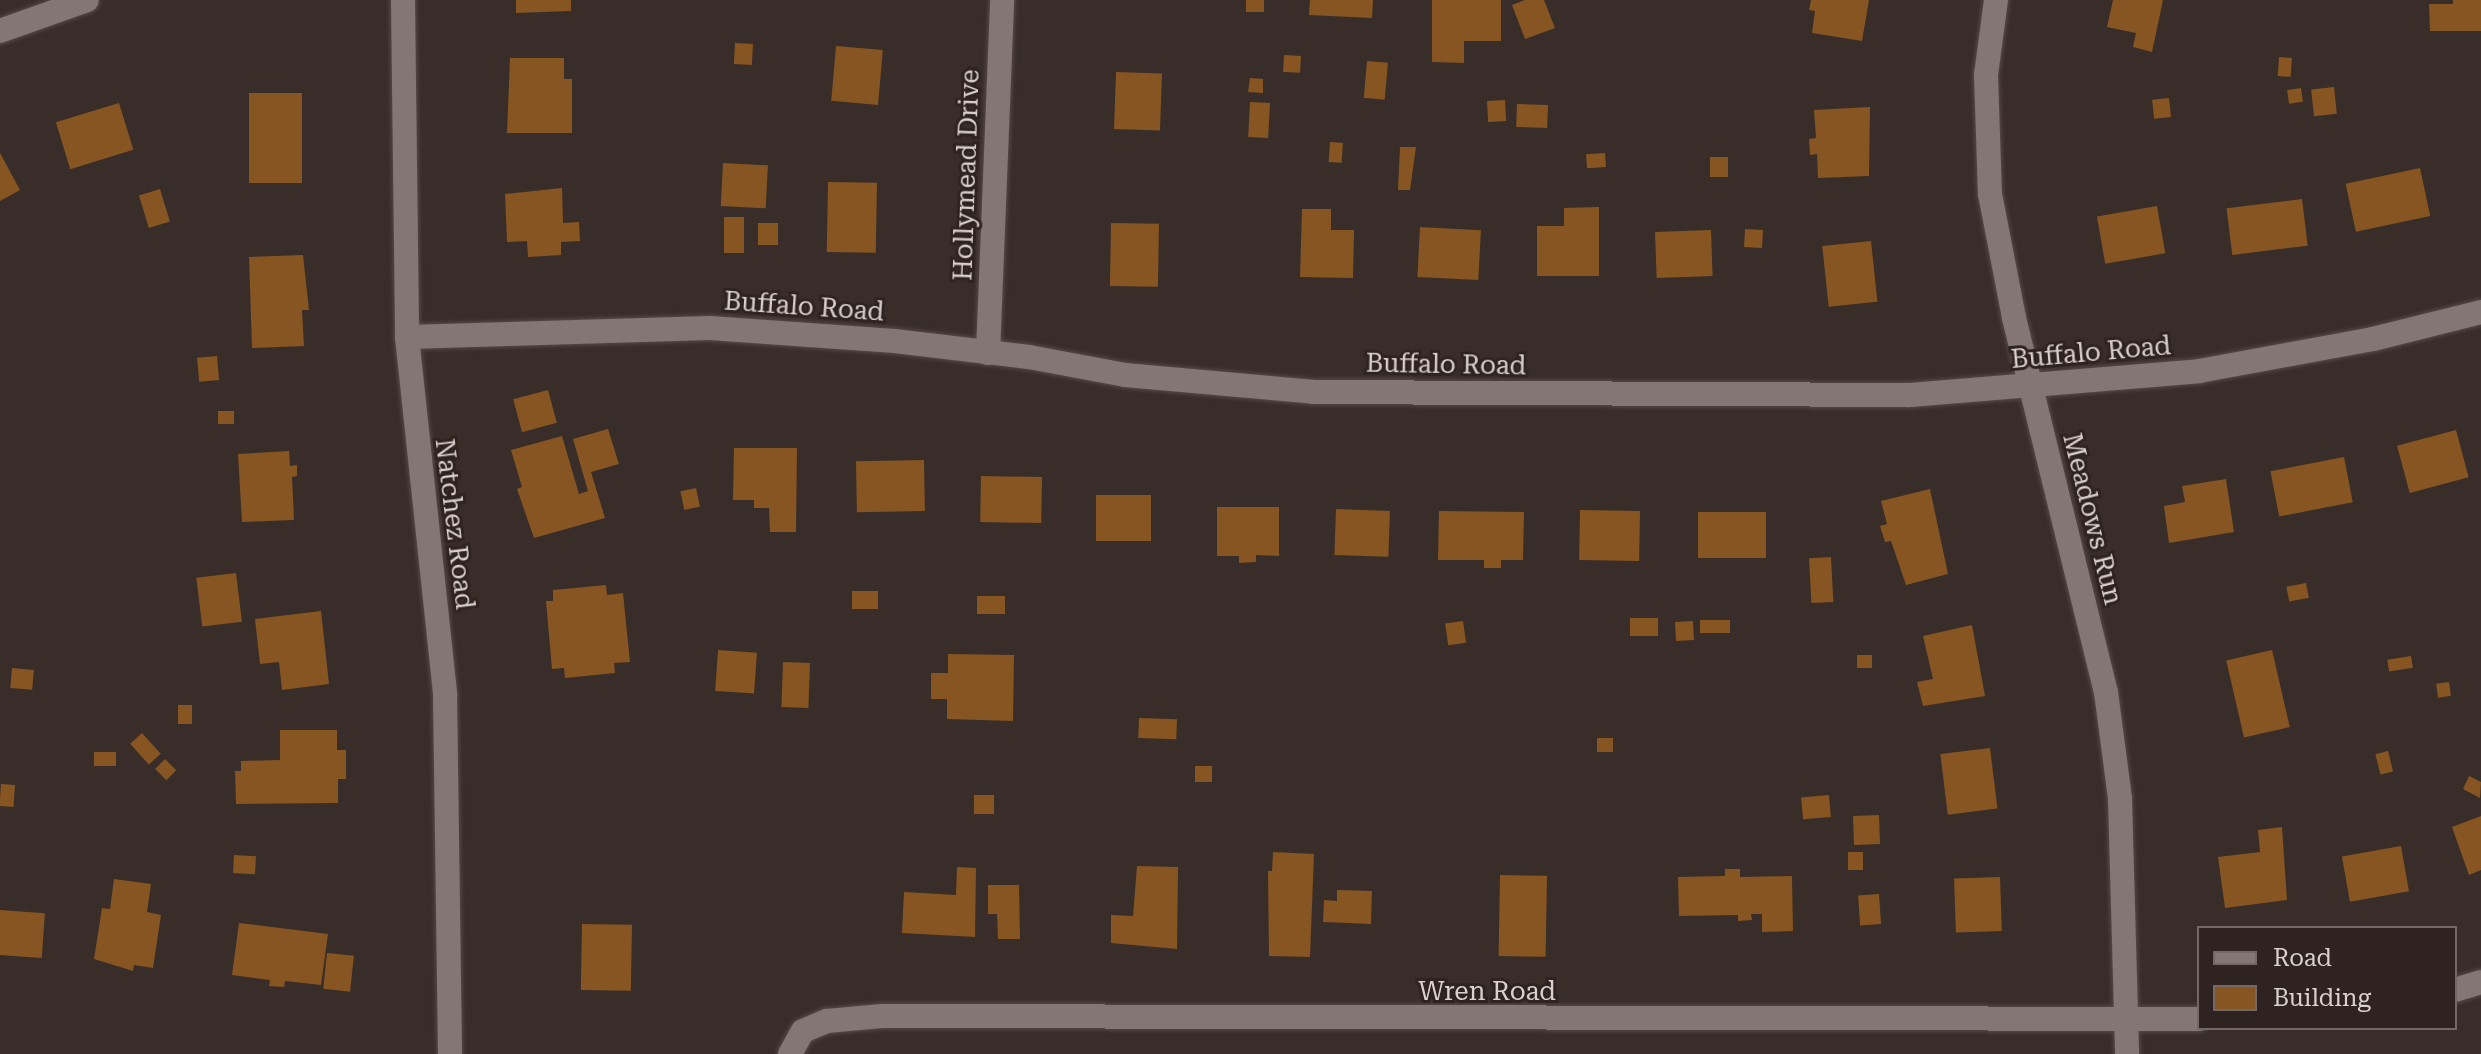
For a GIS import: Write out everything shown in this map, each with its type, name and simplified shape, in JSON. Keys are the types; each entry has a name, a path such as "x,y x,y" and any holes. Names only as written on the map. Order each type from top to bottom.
{"street":[{"path":"0,31 87,0"},
{"name":"Natchez Road","path":"403,0 407,337 445,694 450,1054"},
{"name":"Hollymead Drive","path":"988,353 1002,0"},
{"name":"Meadows Run","path":"1996,0 1986,75 1990,194 2032,387 2106,692 2120,799 2127,1054"},
{"name":"Buffalo Road","path":"407,337 710,328 988,353 1125,375 1314,392 1910,395 2199,371 2373,339 2481,312"},
{"path":"2457,989 2481,982"},
{"name":"Wren Road","path":"790,1054 803,1031 815,1026 882,1016 2197,1019"}],"building":[{"path":"516,0 571,0 571,11 516,13"},
{"path":"1246,0 1264,0 1264,12 1246,12"},
{"path":"1310,0 1373,0 1372,18 1309,15"},
{"path":"1432,0 1501,0 1501,41 1464,41 1464,63 1432,62"},
{"path":"1525,0 1544,0 1555,28 1525,39 1512,5"},
{"path":"1811,0 1869,0 1862,41 1812,33 1815,11 1809,10"},
{"path":"2113,0 2163,0 2152,52 2133,47 2136,33 2107,27"},
{"path":"2453,0 2481,0 2481,31 2430,31 2429,4 2453,4"},
{"path":"735,43 753,44 752,65 734,64"},
{"path":"836,46 883,50 878,105 831,101"},
{"path":"1284,55 1301,56 1300,73 1283,72"},
{"path":"2279,57 2292,58 2291,77 2278,76"},
{"path":"510,58 564,58 564,79 572,79 572,133 507,133"},
{"path":"1367,61 1388,63 1385,100 1364,98"},
{"path":"1116,72 1162,74 1160,131 1114,129"},
{"path":"1250,78 1263,79 1263,93 1248,92"},
{"path":"2334,87 2337,114 2314,116 2311,89"},
{"path":"2301,88 2303,102 2289,104 2287,90"},
{"path":"249,93 302,93 302,183 249,183"},
{"path":"2169,98 2171,117 2154,119 2152,100"},
{"path":"1505,100 1506,121 1488,122 1487,101"},
{"path":"1250,102 1270,103 1268,138 1248,137"},
{"path":"119,103 133,150 70,169 56,122"},
{"path":"1517,104 1548,105 1547,128 1516,127"},
{"path":"1870,107 1869,176 1818,178 1817,154 1810,155 1809,139 1816,138 1814,110"},
{"path":"1330,142 1343,143 1342,163 1329,162"},
{"path":"1400,147 1416,147 1410,190 1398,190"},
{"path":"0,153 20,190 0,201"},
{"path":"1605,153 1606,167 1587,168 1586,154"},
{"path":"1710,157 1728,157 1728,177 1710,177"},
{"path":"723,163 768,165 766,208 721,206"},
{"path":"2420,168 2430,216 2356,232 2346,184"},
{"path":"828,182 877,183 876,253 827,252"},
{"path":"562,188 563,223 579,222 580,241 561,242 561,255 528,257 527,241 507,242 505,194"},
{"path":"160,189 170,222 149,228 139,195"},
{"path":"2302,199 2308,246 2232,255 2227,208"},
{"path":"2157,206 2165,253 2105,264 2097,217"},
{"path":"1599,207 1599,276 1537,276 1537,226 1564,226 1564,208"},
{"path":"1302,209 1331,209 1331,230 1354,230 1353,278 1300,277"},
{"path":"724,217 744,217 744,253 724,253"},
{"path":"758,223 778,223 778,245 758,245"},
{"path":"1111,223 1159,224 1158,287 1110,286"},
{"path":"1420,227 1481,230 1478,280 1417,277"},
{"path":"1745,229 1763,230 1762,248 1744,247"},
{"path":"1711,230 1713,276 1657,278 1655,232"},
{"path":"1871,241 1877,302 1829,307 1822,246"},
{"path":"303,255 309,310 302,310 304,346 252,348 249,257"},
{"path":"217,356 219,380 199,382 197,358"},
{"path":"548,390 557,423 522,432 513,399"},
{"path":"218,411 234,411 234,424 218,424"},
{"path":"608,429 619,464 591,472 605,518 534,538 517,489 522,487 511,450 562,436 579,494 588,491 573,439"},
{"path":"2456,430 2469,477 2410,493 2397,446"},
{"path":"734,448 797,448 796,532 770,532 769,508 754,508 754,500 733,500"},
{"path":"289,451 290,466 297,465 297,476 292,477 294,520 242,522 238,454"},
{"path":"2344,457 2353,502 2279,516 2270,471"},
{"path":"924,460 925,511 857,512 856,461"},
{"path":"981,476 1042,477 1041,523 980,522"},
{"path":"2226,479 2234,532 2169,543 2164,506 2185,502 2182,486"},
{"path":"696,488 700,507 684,510 680,491"},
{"path":"1930,489 1948,574 1906,585 1891,541 1885,542 1880,526 1887,524 1881,501"},
{"path":"1096,495 1151,495 1151,541 1096,541"},
{"path":"1217,507 1279,507 1279,556 1256,555 1256,562 1239,563 1239,556 1217,556"},
{"path":"1336,509 1390,511 1388,557 1334,555"},
{"path":"1580,510 1640,511 1639,561 1579,560"},
{"path":"1439,511 1524,512 1523,560 1501,560 1501,568 1484,568 1484,560 1438,560"},
{"path":"1698,512 1766,512 1766,558 1698,558"},
{"path":"1831,557 1833,602 1811,603 1809,558"},
{"path":"236,573 242,622 202,627 196,578"},
{"path":"2306,583 2309,598 2289,602 2286,587"},
{"path":"606,585 607,595 623,593 630,662 614,663 615,673 565,678 564,668 552,669 546,601 553,601 553,590"},
{"path":"852,591 878,591 878,609 852,609"},
{"path":"977,596 1005,596 1005,614 977,614"},
{"path":"321,611 329,684 282,690 279,662 260,664 255,619"},
{"path":"1630,618 1658,618 1658,636 1630,636"},
{"path":"1700,620 1730,620 1730,633 1700,633"},
{"path":"1463,621 1466,643 1448,645 1445,624"},
{"path":"1693,621 1694,640 1676,641 1675,622"},
{"path":"1972,625 1985,696 1923,706 1917,682 1933,679 1923,636"},
{"path":"718,650 757,653 754,694 715,691"},
{"path":"2272,650 2290,727 2244,738 2226,661"},
{"path":"948,654 1014,655 1013,721 947,719 947,699 931,699 931,673 948,673"},
{"path":"1857,655 1872,655 1872,668 1857,668"},
{"path":"2411,656 2413,668 2389,672 2387,660"},
{"path":"783,662 810,663 808,708 781,707"},
{"path":"12,668 34,670 32,690 10,688"},
{"path":"2449,682 2451,696 2438,698 2436,684"},
{"path":"178,705 192,705 192,724 178,724"},
{"path":"1139,718 1177,719 1176,739 1138,738"},
{"path":"280,730 337,730 337,750 346,750 346,779 338,779 338,803 236,804 235,771 241,771 241,761 280,760"},
{"path":"142,733 161,754 149,765 130,744"},
{"path":"1597,738 1613,738 1613,752 1597,752"},
{"path":"1990,748 1997,809 1948,815 1940,754"},
{"path":"2388,751 2393,771 2380,775 2375,754"},
{"path":"94,752 116,752 116,766 94,766"},
{"path":"165,759 176,770 166,780 155,769"},
{"path":"1195,766 1212,766 1212,782 1195,782"},
{"path":"2469,776 2481,782 2480,798 2463,789"},
{"path":"1,784 15,785 13,807 0,806"},
{"path":"974,795 994,795 994,814 974,814"},
{"path":"1829,795 1831,817 1803,819 1801,797"},
{"path":"1879,815 1880,844 1854,845 1853,816"},
{"path":"2481,816 2481,870 2469,875 2452,827"},
{"path":"2282,827 2287,900 2225,908 2218,857 2260,852 2258,830"},
{"path":"2401,846 2409,891 2350,902 2342,856"},
{"path":"1273,852 1314,854 1310,957 1269,956 1268,871 1272,871"},
{"path":"1848,852 1863,852 1863,870 1848,870"},
{"path":"234,855 256,856 255,874 233,873"},
{"path":"1137,866 1178,867 1177,949 1111,943 1111,915 1133,916"},
{"path":"957,867 976,868 975,937 902,933 904,892 956,895"},
{"path":"1725,869 1740,869 1740,877 1792,876 1793,931 1762,932 1762,914 1751,914 1752,920 1738,921 1738,915 1679,916 1678,877 1725,876"},
{"path":"1500,875 1547,876 1546,957 1499,956"},
{"path":"2000,877 2002,931 1956,933 1954,879"},
{"path":"114,879 151,884 147,912 161,915 153,968 134,965 133,971 94,959 102,908 110,909"},
{"path":"988,885 1019,885 1020,939 998,939 997,914 988,914"},
{"path":"1337,890 1372,891 1371,924 1323,922 1324,900 1337,901"},
{"path":"1879,894 1881,924 1860,925 1858,895"},
{"path":"0,910 45,913 42,958 0,955"},
{"path":"239,923 328,934 321,985 285,981 284,987 269,986 270,980 232,975"},
{"path":"582,924 632,925 631,991 581,990"},
{"path":"327,953 354,956 350,992 323,989"}]}
